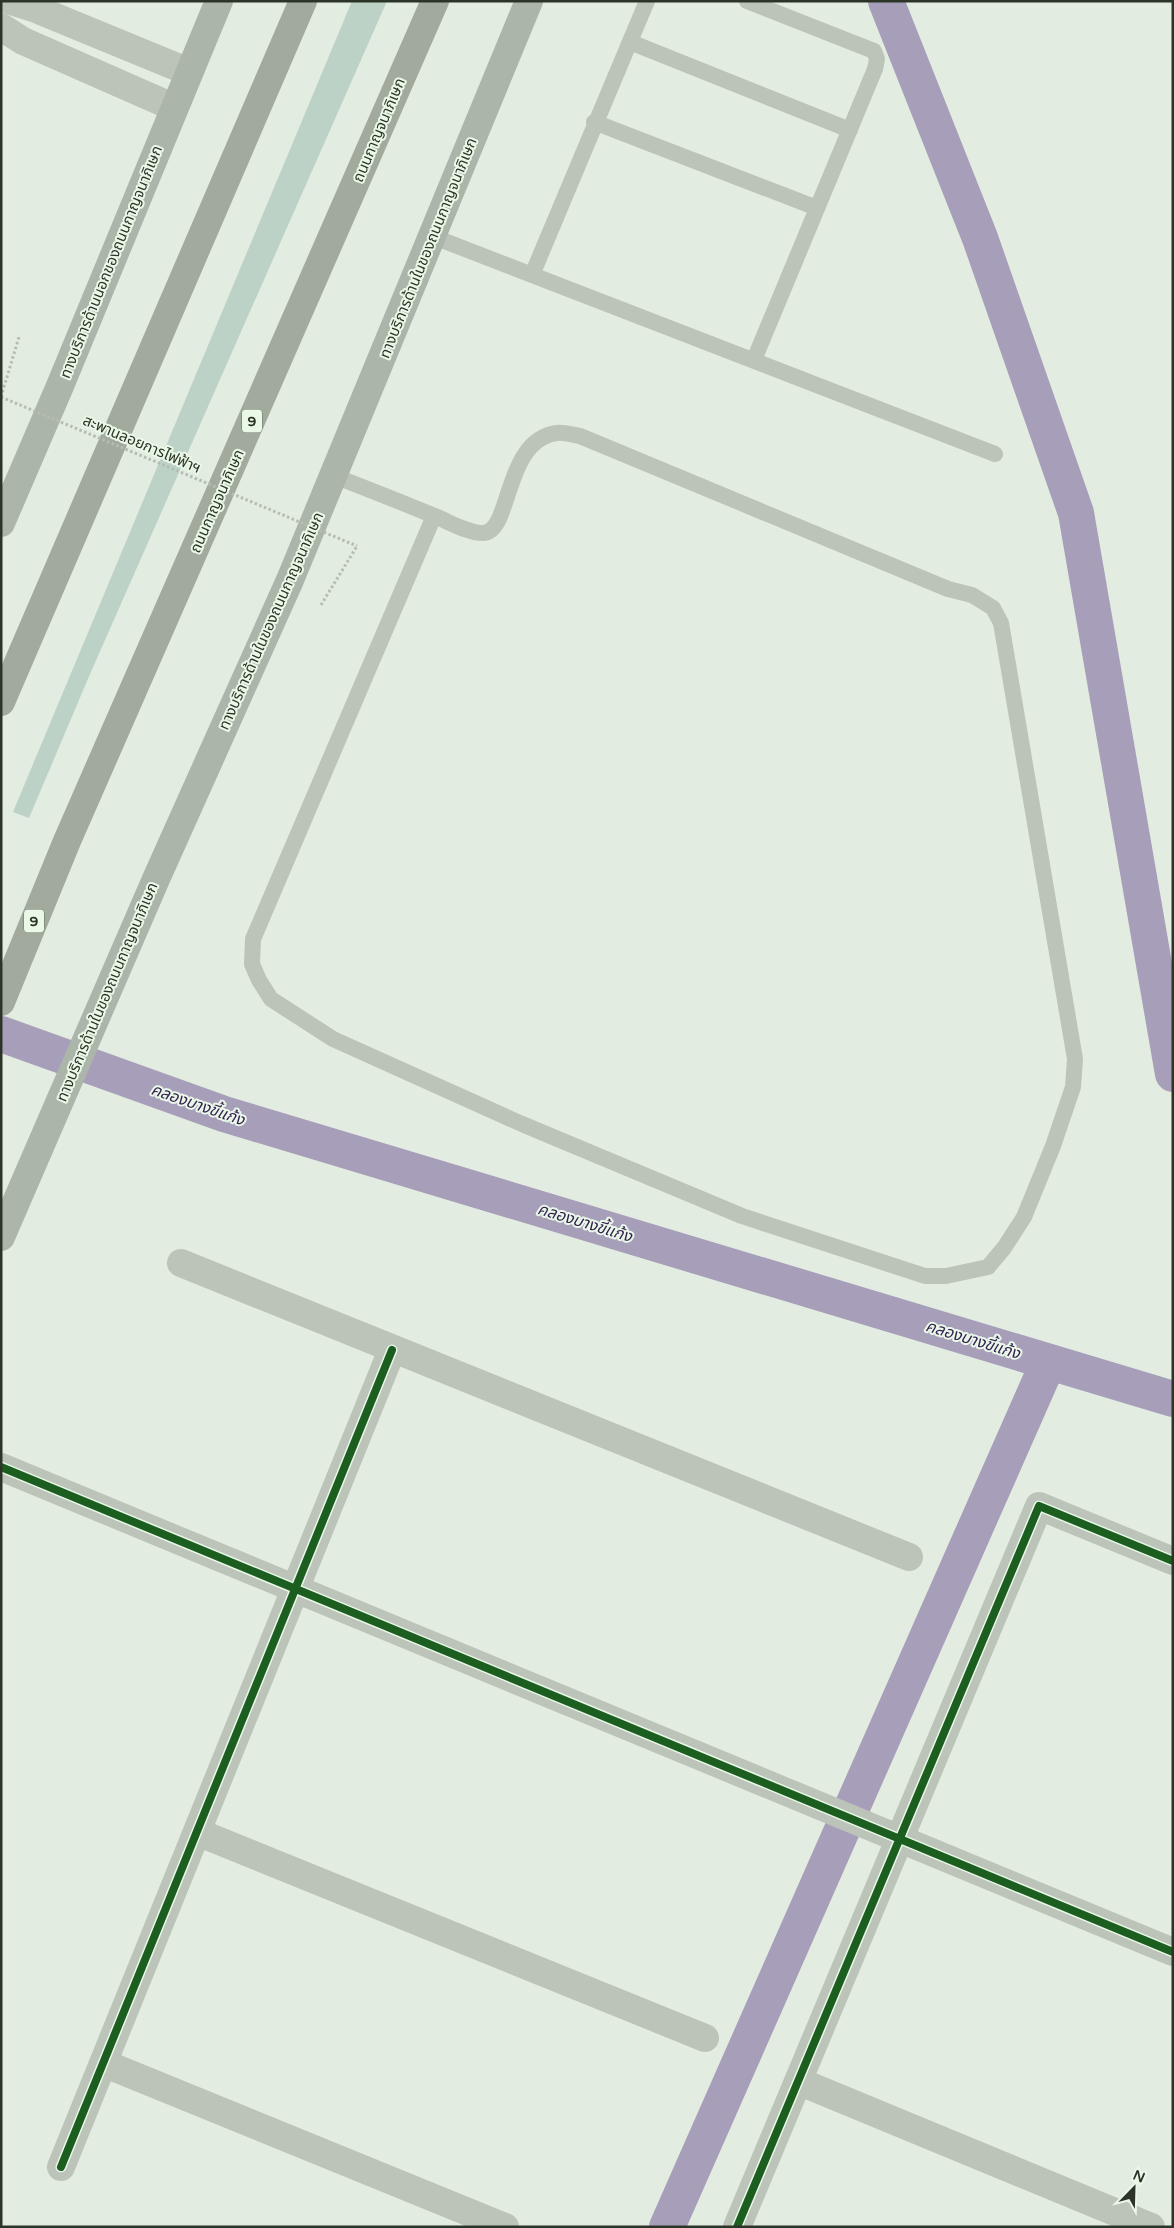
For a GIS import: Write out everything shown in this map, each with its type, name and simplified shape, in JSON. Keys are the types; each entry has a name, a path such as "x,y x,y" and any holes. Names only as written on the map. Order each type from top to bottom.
{"highway":[{"path":"1,702 303,1"},
{"name":"ถนนกาญจนาภิเษก","path":"1,1002 67,841 435,1"}],"main road":[{"name":"ทางบริการด้านนอกของถนนกาญจนาภิเษก","path":"3,514 60,386 219,1"},
{"name":"ทางบริการด้านในของถนนกาญจนาภิเษก","path":"1,1237 156,878 290,580 434,237 529,1"}],"street":[{"path":"11,1 36,9 189,72"},
{"path":"1,27 23,41 174,107"},
{"path":"181,1263 392,1350 908,1557"},
{"path":"60,2167 392,1350"},
{"path":"1,1467 1173,1952"},
{"path":"737,2227 1039,1506 1173,1560"},
{"path":"197,1832 705,2038"},
{"path":"103,2063 505,2227"},
{"path":"798,2081 1151,2227"}],"lane":[{"path":"532,275 594,122 648,1"},
{"path":"747,1 874,51 877,59 875,69 754,360"},
{"path":"630,42 850,130"},
{"path":"594,122 817,208"},
{"path":"434,237 995,454"},
{"path":"334,476 434,516 473,532 486,534 495,527 519,461 536,440 558,433 580,436 791,525 948,589 972,596 993,608 1001,623 1014,692 1075,1059 1073,1087 1053,1146 1024,1218 1004,1248 988,1267 946,1276 924,1276 742,1216 522,1124 333,1039 271,999 258,980 252,964 253,939 434,516"}],"path":[{"path":"1,397 19,337"}],"green space":[{"path":"352,1 387,1 90,674 29,818 13,812"}],"waterway":[{"path":"886,1 980,238 1076,513 1173,1074"},
{"name":"คลองบางขี้แก้ง","path":"1,1034 224,1114 1173,1399"},
{"path":"667,2227 1048,1363"}],"cycle path":[{"path":"61,2167 392,1350"},
{"path":"1,1467 1173,1952"},
{"path":"737,2227 1039,1506 1173,1561"}]}
